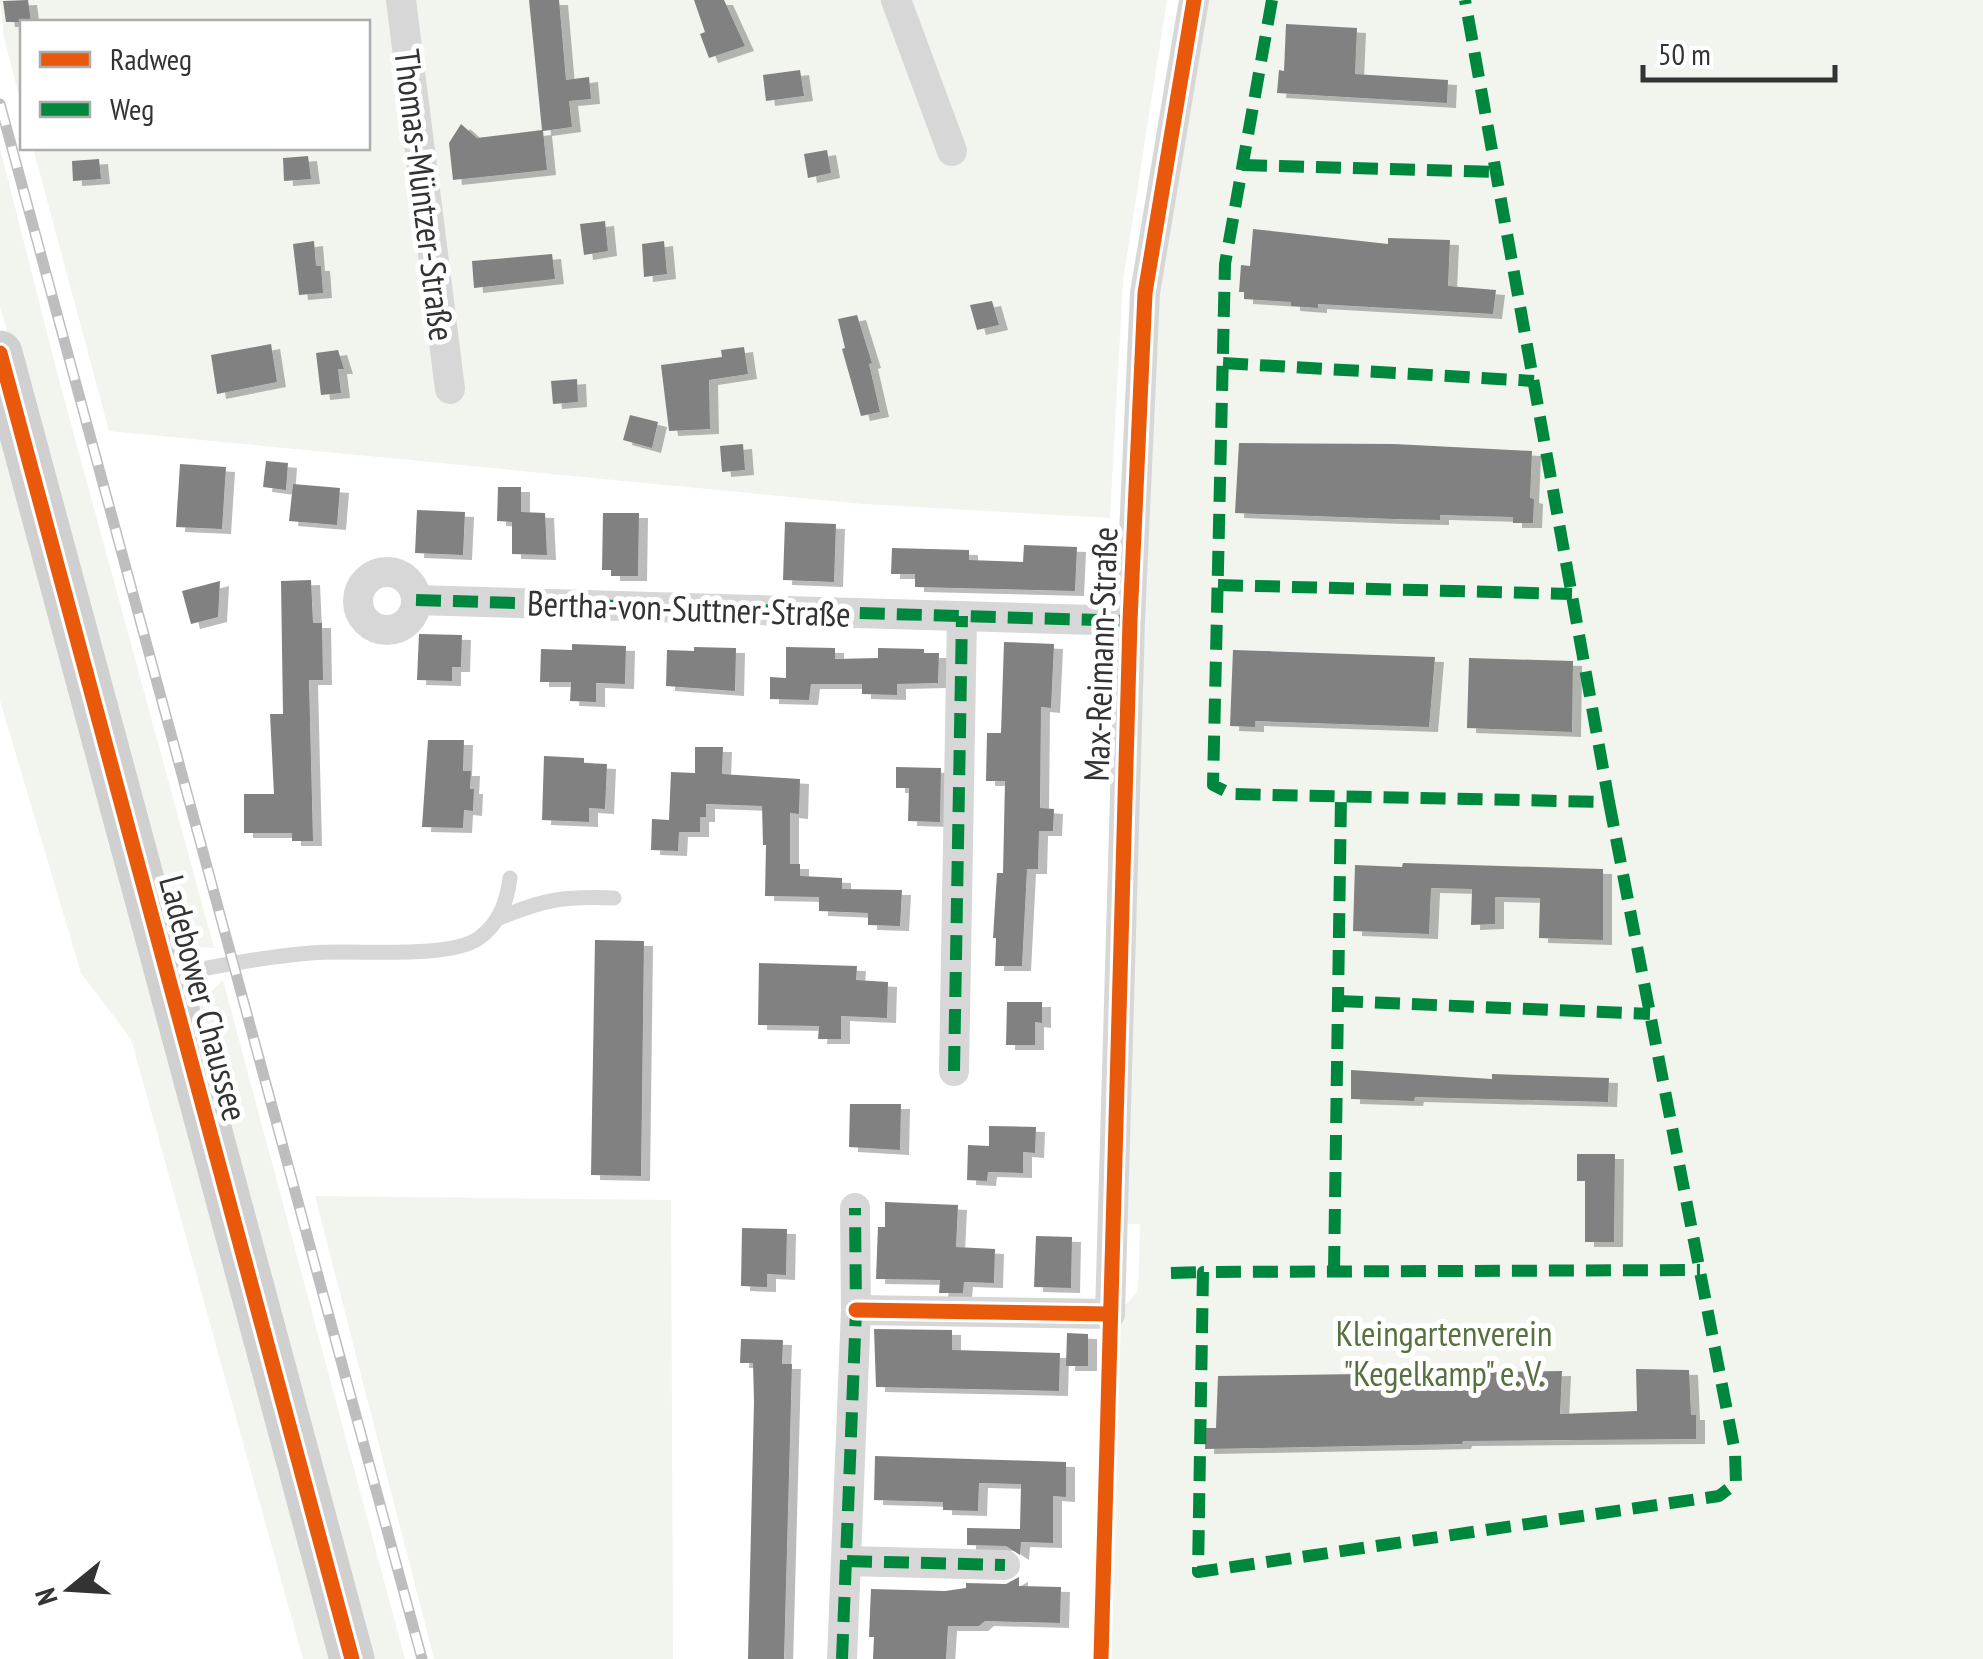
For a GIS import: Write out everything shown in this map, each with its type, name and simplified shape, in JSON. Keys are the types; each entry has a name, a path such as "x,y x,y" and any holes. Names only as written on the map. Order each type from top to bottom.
{"street":[{"name":"Thomas-Müntzer-Straße","path":"400,0 450,389"},
{"path":"896,0 952,151"},
{"name":"Max-Reimann-Straße","path":"856,1310 1110,1314 1130,620 1145,293 1194,0"},
{"name":"Ladebower Chaussee","path":"0,353 352,1659"},
{"name":"Bertha-von-Suttner-Straße","path":"416,600 1130,620"},
{"path":"954,1070 962,616"},
{"path":"842,1659 856,1310 855,1208"},
{"path":"847,1561 1004,1564"}],"lane":[{"path":"166,977 234,962 316,952 457,948 480,938 498,919 507,900 510,878"},
{"path":"498,919 566,896 614,898"}],"green space":[{"path":"0,0 1167,0 1123,281 1110,518 863,504 109,431 34,150 370,150 370,20 20,20 20,99 4,38"},
{"name":"Kleingartenverein \"Kegelkamp\" e. V.","path":"1200,0 1983,0 1983,1659 1109,1659 1121,1310 1138,1291 1140,1224 1127,1224 1140,620 1157,258"},
{"path":"0,148 214,948 181,941 0,307"},
{"path":"0,411 336,1659 303,1659 131,1039 81,973 0,701"},
{"path":"223,980 405,1659 366,1659 194,1026 203,999"},
{"path":"315,1196 671,1200 673,1659 434,1659"}],"building":[{"path":"28,0 31,20 6,22 3,1"},
{"path":"529,0 559,0 566,80 589,77 591,99 569,101 572,127 543,131 547,170 453,180 449,143 461,124 477,138 542,130"},
{"path":"694,0 724,0 745,46 709,58"},
{"path":"1286,24 1357,28 1355,74 1448,80 1447,103 1277,93 1279,70 1284,71"},
{"path":"800,70 804,96 766,101 763,75"},
{"path":"827,150 831,173 808,178 804,154"},
{"path":"308,156 311,179 284,181 283,158"},
{"path":"99,159 101,179 73,181 72,161"},
{"path":"605,221 608,251 584,255 580,224"},
{"path":"1253,229 1388,244 1388,238 1450,240 1448,286 1496,290 1493,314 1318,304 1318,308 1244,299 1244,292 1239,292 1241,265 1250,266"},
{"path":"314,241 323,293 299,295 293,244"},
{"path":"664,241 667,274 644,277 642,244"},
{"path":"552,254 555,279 474,288 472,261"},
{"path":"992,301 999,325 977,330 970,305"},
{"path":"857,315 872,363 869,364 880,412 861,416 842,349 845,348 838,319"},
{"path":"271,344 277,382 217,394 211,355"},
{"path":"744,347 748,374 709,380 710,429 669,431 661,365 722,357 721,350"},
{"path":"338,350 344,369 338,369 341,393 321,395 316,353"},
{"path":"577,379 578,402 553,404 551,381"},
{"path":"630,415 658,422 652,448 623,440"},
{"path":"1239,443 1394,444 1532,451 1533,523 1513,523 1513,517 1440,515 1440,520 1235,513"},
{"path":"743,444 745,470 722,472 720,446"},
{"path":"266,461 288,463 286,490 263,487"},
{"path":"180,464 226,467 222,529 176,527"},
{"path":"293,484 340,488 337,525 289,521"},
{"path":"498,487 521,487 521,512 545,513 547,555 512,554 512,522 497,521"},
{"path":"417,510 465,512 463,555 415,553"},
{"path":"603,513 639,513 638,576 611,576 611,570 602,570"},
{"path":"785,522 836,524 834,582 783,580"},
{"path":"1024,545 1077,547 1075,591 915,587 915,574 891,574 892,548 969,550 969,560 1023,562"},
{"path":"311,580 313,623 322,623 323,680 309,680 313,841 292,841 292,833 244,833 244,794 274,794 270,714 283,714 281,581"},
{"path":"220,581 218,617 191,624 182,591"},
{"path":"419,634 462,635 461,667 452,667 452,681 417,680"},
{"path":"1004,642 1054,644 1051,708 1041,707 1040,808 1054,809 1053,831 1039,831 1038,869 1027,869 1022,966 995,966 993,938 997,873 1003,873 1005,781 986,781 987,733 1001,733"},
{"path":"572,644 626,646 625,684 596,683 596,702 570,701 571,682 540,682 541,649 572,650"},
{"path":"694,647 736,648 735,691 666,686 667,650 694,651"},
{"path":"786,647 835,648 835,659 878,658 878,648 924,649 924,653 939,653 938,683 897,684 897,695 862,694 862,684 811,684 809,700 770,699 770,677 786,678"},
{"path":"1233,650 1435,657 1429,727 1255,721 1255,727 1230,726"},
{"path":"1469,658 1573,661 1572,732 1467,728"},
{"path":"428,740 464,740 463,771 471,771 470,789 474,789 473,811 464,810 463,828 422,827"},
{"path":"695,747 723,747 722,774 800,779 799,814 790,813 790,864 800,864 800,876 842,878 842,889 902,890 900,926 868,925 868,913 819,911 819,897 765,896 762,806 706,804 706,817 700,817 700,832 679,832 678,851 651,850 652,819 669,820 671,772 695,773"},
{"path":"544,756 584,758 584,763 607,764 605,809 589,808 589,822 542,820"},
{"path":"896,767 941,768 940,822 908,821 909,788 896,788"},
{"path":"1403,863 1603,869 1603,940 1539,938 1540,898 1495,897 1495,924 1471,925 1472,889 1431,888 1429,934 1353,931 1355,865 1402,867"},
{"path":"595,940 644,941 641,1176 591,1175"},
{"path":"759,963 857,966 856,980 888,982 887,1018 841,1016 841,1039 818,1039 819,1026 758,1025"},
{"path":"1007,1002 1042,1002 1042,1023 1035,1022 1035,1045 1006,1045"},
{"path":"1351,1070 1492,1079 1492,1074 1609,1078 1608,1102 1351,1099"},
{"path":"850,1104 901,1104 900,1150 849,1147"},
{"path":"989,1126 1036,1127 1035,1153 1023,1152 1023,1173 988,1172 987,1181 967,1180 968,1145 989,1146"},
{"path":"1577,1154 1615,1154 1614,1242 1585,1242 1585,1181 1577,1181"},
{"path":"885,1202 958,1205 956,1247 995,1249 994,1283 964,1282 963,1293 939,1293 940,1280 876,1279 878,1227 885,1227"},
{"path":"742,1228 787,1229 786,1275 767,1274 767,1287 741,1286"},
{"path":"1036,1236 1072,1237 1071,1288 1034,1287"},
{"path":"874,1329 952,1330 952,1350 1060,1353 1059,1391 876,1387"},
{"path":"1067,1333 1088,1334 1088,1366 1066,1366"},
{"path":"741,1339 783,1340 782,1364 792,1364 784,1659 748,1659 754,1402 753,1363 740,1363"},
{"path":"1636,1369 1689,1370 1696,1439 1205,1449 1206,1428 1216,1428 1218,1376 1562,1371 1560,1414 1637,1411"},
{"path":"875,1456 1066,1462 1066,1497 1053,1496 1053,1543 1021,1542 1020,1555 1006,1546 967,1545 967,1528 1020,1529 1021,1484 979,1483 978,1511 943,1510 943,1502 874,1500"},
{"path":"1019,1577 1019,1586 1061,1587 1060,1623 985,1621 979,1626 948,1626 946,1659 873,1659 874,1637 869,1637 871,1589 945,1591 966,1588 966,1583 1006,1584"}],"railway":[{"path":"0,104 422,1659"}],"marked path":[{"path":"1272,0 1225,264 1213,785 1231,794 1609,802 1465,0"},
{"path":"1242,165 1496,172"},
{"path":"1223,363 1534,381"},
{"path":"1218,585 1572,594"},
{"path":"416,600 1130,621"},
{"path":"954,1071 962,616"},
{"path":"1334,1271 1341,797"},
{"path":"1609,802 1704,1290 1735,1452 1736,1483 1719,1496 1198,1572 1203,1272 1700,1270"},
{"path":"1338,1001 1650,1014"},
{"path":"842,1659 856,1310 855,1208"},
{"path":"1171,1273 1203,1272"},
{"path":"847,1561 1005,1565"}],"cycle path":[{"path":"1101,1659 1130,621 1145,293 1194,0"},
{"path":"0,353 352,1659"},
{"path":"856,1310 1110,1314"}]}
